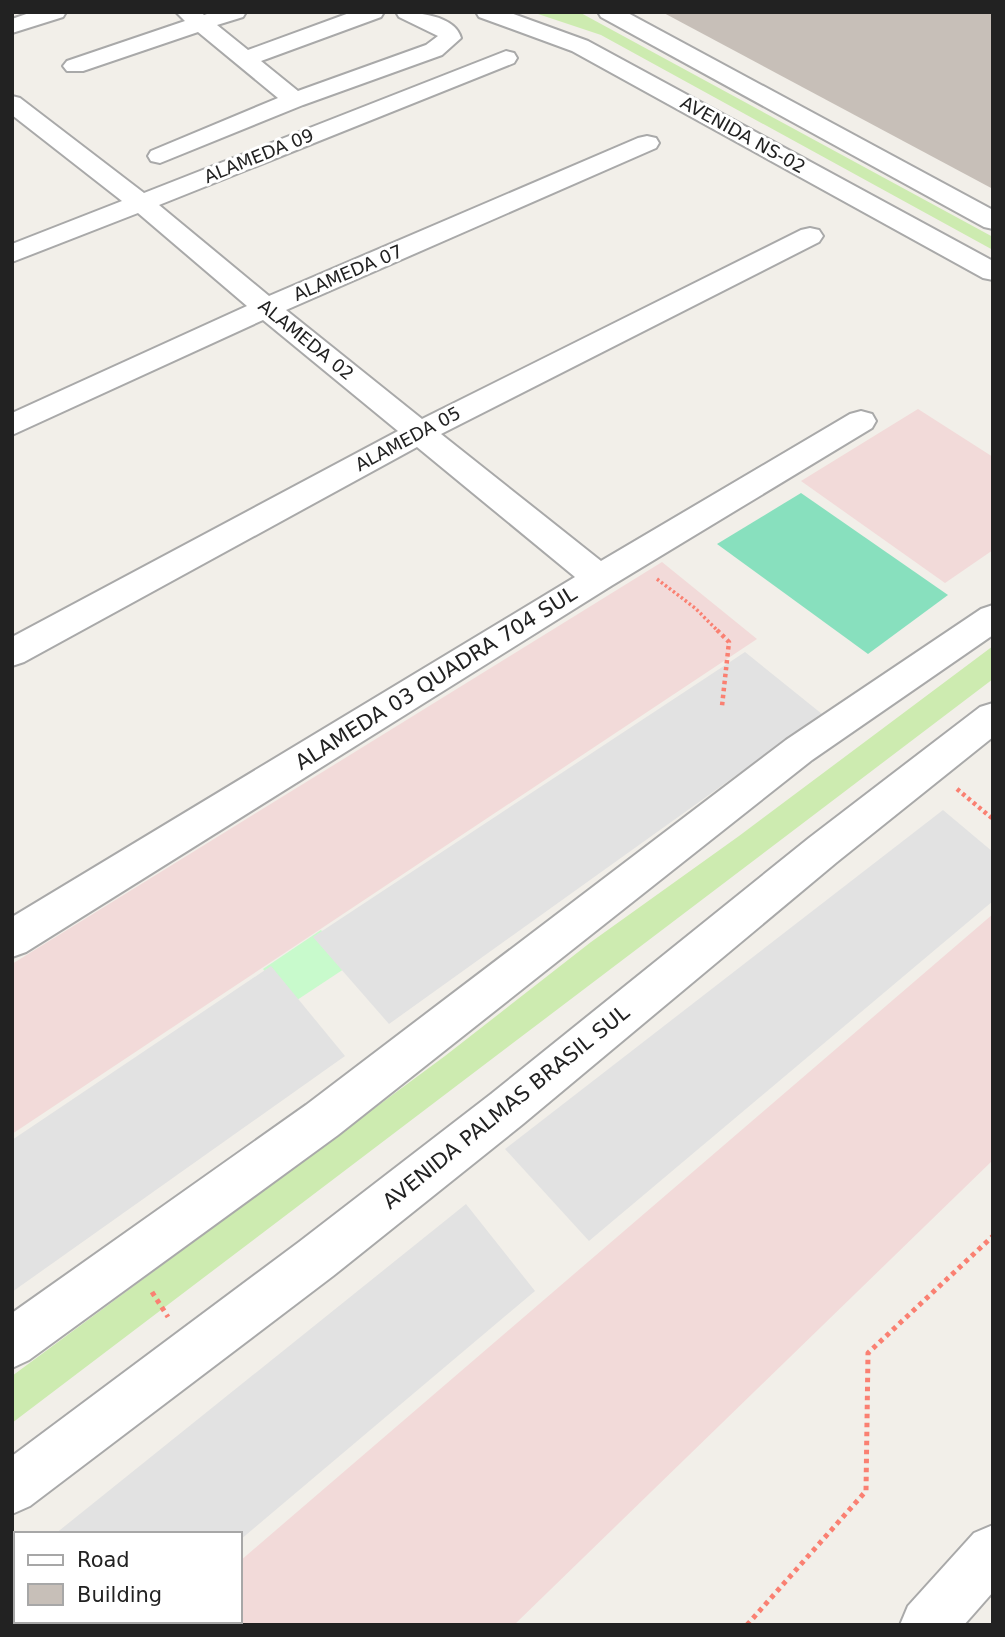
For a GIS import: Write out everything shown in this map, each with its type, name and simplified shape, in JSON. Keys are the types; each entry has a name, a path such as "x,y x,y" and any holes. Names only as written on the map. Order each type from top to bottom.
{"street":[{"path":"12,26 54,12"},
{"path":"75,66 194,18 235,12"},
{"path":"246,59 373,12"},
{"path":"160,156 295,100 434,50 450,38 450,33 407,12"},
{"name":"AVENIDA NS-02","path":"487,12 580,46 993,272"},
{"path":"609,12 993,221"},
{"path":"194,18 295,100"},
{"name":"ALAMEDA 09","path":"12,254 506,58"},
{"name":"ALAMEDA 02","path":"19,115 141,203 267,309 599,578"},
{"name":"ALAMEDA 07","path":"12,425 267,309 647,143"},
{"name":"ALAMEDA 05","path":"12,653 420,432 810,236"},
{"name":"ALAMEDA 03 QUADRA 704 SUL","path":"12,939 599,578 861,421"},
{"path":"12,1343 322,1120 800,750 993,618"},
{"name":"AVENIDA PALMAS BRASIL SUL","path":"12,1488 507,1109 822,850 993,717"},
{"path":"927,1625 993,1552"}],"path":[{"path":"631,559 695,608 729,642 722,706"},
{"path":"930,766 993,819"},
{"path":"747,1625 866,1491 869,1353 993,1236"},
{"path":"130,1258 191,1353"}],"shaded area":[{"path":"918,409 993,457 993,550 945,583 801,481"},
{"path":"662,562 757,639 12,1134 12,964"},
{"path":"745,652 822,714 389,1024 313,937"},
{"path":"943,810 993,852 993,901 589,1241 505,1149"},
{"path":"993,914 993,1160 514,1625 165,1625 242,1623 242,1559"},
{"path":"271,966 345,1056 12,1292 12,1140"},
{"path":"466,1204 535,1291 242,1538 242,1532 57,1532"},
{"path":"14,1566 14,1623 141,1623 12,1625"}],"green space":[{"path":"532,12 579,12 993,237 993,250 601,35"},
{"path":"801,493 948,595 868,654 717,544"},
{"path":"993,646 993,679 12,1423 12,1376 445,1056 591,942 739,836"},
{"path":"321,930 350,965 291,1004 263,969"}],"building":[{"path":"662,12 993,12 993,189"}]}
